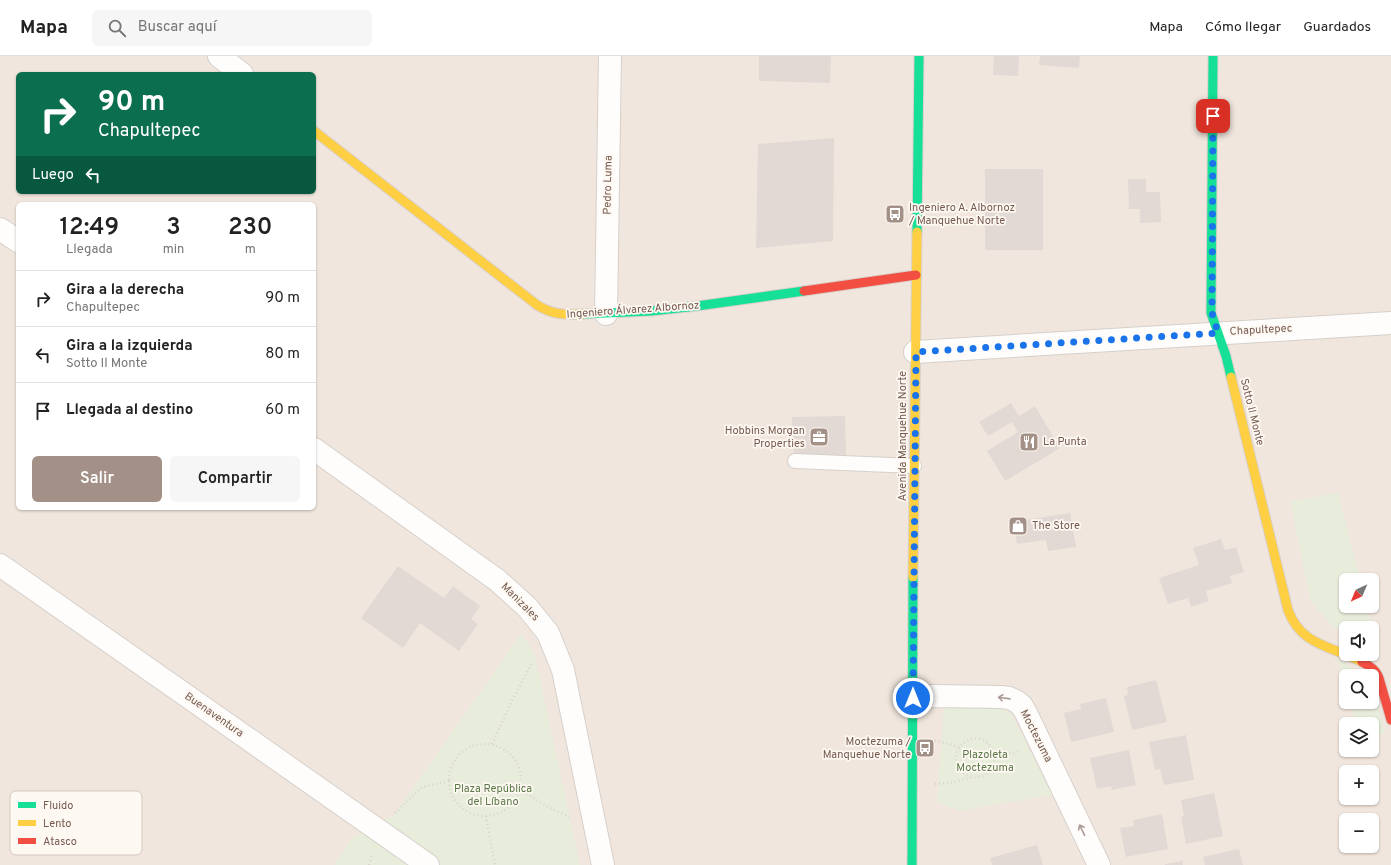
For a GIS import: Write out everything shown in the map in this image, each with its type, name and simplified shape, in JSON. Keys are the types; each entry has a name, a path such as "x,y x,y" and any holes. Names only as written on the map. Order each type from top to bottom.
{"street":[{"path":"219,56 239,72"},
{"name":"Pedro Luma","path":"606,314 610,56"},
{"name":"Avenida Manquehue Norte","path":"912,865 914,466 919,56"},
{"name":"Sotto Il Monte","path":"1214,56 1212,313 1226,356 1291,619 1301,633 1309,639 1360,660 1373,668 1381,684 1391,720"},
{"name":"Ingeniero Álvarez Albornoz","path":"316,132 537,305 549,312 563,315 651,311 697,306 916,275"},
{"path":"0,229 16,240"},
{"name":"Chapultepec","path":"916,352 1391,323"},
{"name":"Manizales","path":"316,450 497,580 527,606 548,633 563,670 603,865"},
{"name":"Buenaventura","path":"0,565 428,865"},
{"name":"Moctezuma","path":"913,698 934,696 1001,697 1016,701 1022,706 1100,865"}],"lane":[{"path":"795,461 914,466"}],"path":[{"path":"492,744 512,700 548,633"},
{"path":"954,782 971,777 978,777 990,771 994,758 992,750 988,744 976,739 964,742 956,753 957,766 965,775 971,777"},
{"path":"935,740 959,747"},
{"path":"480,744 492,744 503,748 512,756 518,766 521,777 520,789 515,800 507,808 497,814 486,816 474,814 463,808 454,799 450,788 449,776 452,765 458,755 468,748 480,744"},
{"path":"379,830 422,787 449,781"},
{"path":"520,789 546,806 596,830"},
{"path":"486,816 495,865"}],"shaded area":[{"path":"0,56 1391,56 1391,865 0,865"}],"green space":[{"path":"1338,493 1358,573 1339,573 1339,613 1368,613 1370,621 1339,621 1339,629 1332,627 1310,599 1290,501"},
{"name":"Plaza República del Líbano","path":"522,633 535,656 580,865 334,865 353,837 394,815"},
{"path":"1337,658 1339,661 1342,661 1354,669 1340,669"},
{"name":"Plazoleta Moctezuma","path":"998,707 1011,714 1052,795 959,811 937,802 944,708"},
{"path":"1351,709 1379,709 1385,733 1379,734 1379,717 1354,717"}],"building":[{"path":"759,56 831,56 830,83 759,81"},
{"path":"994,56 1019,56 1018,76 993,75"},
{"path":"1040,56 1080,56 1079,68 1039,65"},
{"path":"834,138 833,241 756,248 758,144"},
{"path":"985,169 1043,169 1043,250 985,250"},
{"path":"1128,179 1146,179 1146,192 1160,192 1161,222 1140,223 1140,209 1129,209"},
{"name":"La Punta","path":"1011,403 1019,416 1035,406 1060,448 1005,481 987,451 1018,432 1012,422 988,436 979,422"},
{"name":"Hobbins Morgan Properties","path":"845,416 846,457 794,459 792,417"},
{"path":"1070,513 1076,547 1048,551 1046,540 1017,544 1013,522"},
{"path":"1221,539 1225,550 1236,547 1244,572 1230,576 1232,583 1206,591 1209,601 1191,607 1188,598 1168,604 1159,578 1199,565 1193,548"},
{"path":"398,566 444,598 453,586 480,606 471,619 478,624 459,651 420,623 403,648 361,618"},
{"path":"1156,680 1167,722 1132,730 1124,696 1128,695 1127,687"},
{"path":"1106,698 1114,732 1071,742 1064,713 1081,709 1080,704"},
{"path":"1186,735 1194,780 1164,785 1160,769 1155,770 1149,742"},
{"path":"1129,750 1136,785 1112,790 1111,786 1097,789 1090,758"},
{"path":"1214,793 1223,836 1186,844 1181,817 1184,816 1181,800"},
{"path":"1162,814 1168,849 1126,857 1120,828 1134,826 1133,820"},
{"path":"1037,845 1043,865 992,865 990,858"},
{"path":"1239,849 1243,865 1205,865 1203,857"},
{"path":"1183,861 1183,865 1165,865 1165,864"}],"traffic: fast":[{"path":"917,232 919,56"},
{"path":"1213,56 1211,313 1226,356 1231,377"},
{"path":"583,314 651,311 804,291"},
{"path":"912,865 913,577"}],"traffic: slow":[{"path":"316,133 537,305 548,311 559,314 583,314"},
{"path":"913,577 917,232"},
{"path":"1231,377 1288,610 1294,622 1309,638 1319,644 1362,662"}],"traffic: jam":[{"path":"804,291 916,275"},
{"path":"1362,662 1372,668 1378,675 1391,720"}],"place":[{"name":"Ingeniero A. Albornoz / Manquehue Norte","path":"895,214"},
{"name":"Hobbins Morgan Properties","path":"819,437"},
{"name":"La Punta","path":"1029,442"},
{"name":"The Store","path":"1018,526"},
{"name":"Moctezuma / Manquehue Norte","path":"925,748"}],"route":[{"path":"913,698 916,352 1218,333 1212,313 1213,116"}]}
